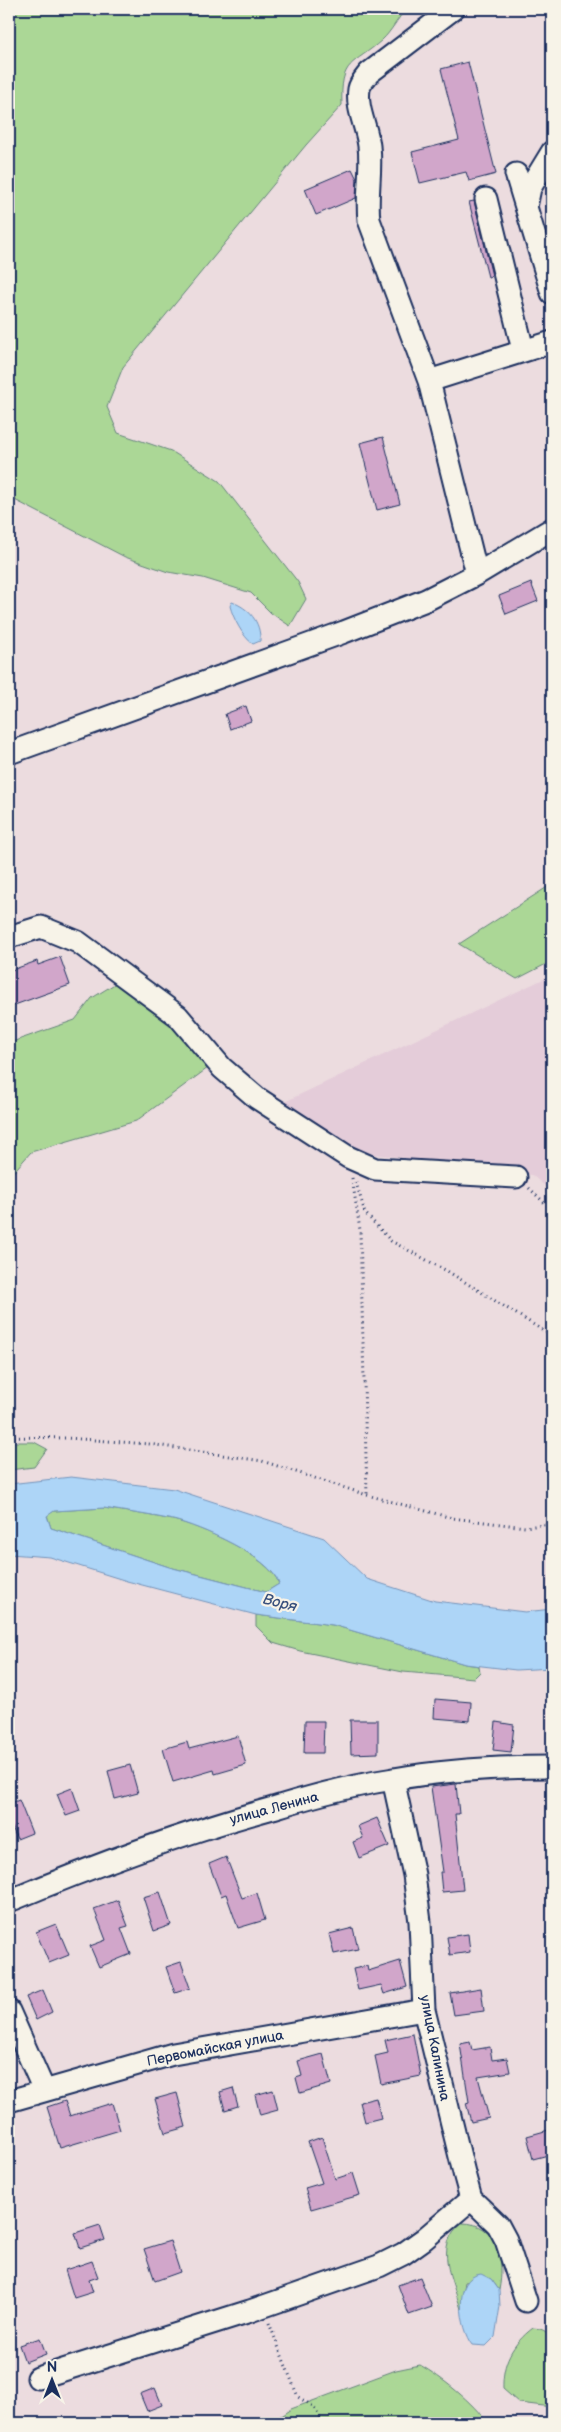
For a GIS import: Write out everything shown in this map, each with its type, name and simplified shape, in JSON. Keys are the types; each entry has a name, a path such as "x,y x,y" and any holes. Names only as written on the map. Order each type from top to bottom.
{"street":[{"path":"453,9 369,73 359,86 358,100 369,145 370,181 367,201 369,220 429,381 477,574"},
{"path":"526,207 530,188 552,152"},
{"path":"516,174 552,293"},
{"path":"486,199 523,350"},
{"path":"429,381 552,342"},
{"path":"9,753 344,632 426,600 477,574 552,529"},
{"path":"9,937 41,927 78,942 178,1016 222,1068 257,1098 348,1157 375,1168 516,1177"},
{"name":"улица Ленина","path":"9,1901 142,1848 227,1820 312,1797 393,1779 468,1769 552,1767"},
{"name":"улица Калинина","path":"393,1779 414,1876 420,1922 424,2010 471,2199"},
{"name":"Первомайская улица","path":"9,2101 173,2054 424,2010"},
{"path":"9,2011 44,2090"},
{"path":"38,2378 263,2306 379,2266 403,2254 424,2239 471,2199 498,2225 506,2240 526,2300"}],"path":[{"path":"348,1157 366,1213 392,1241 447,1271 552,1336"},
{"path":"348,1157 360,1230 367,1496"},
{"path":"516,1177 552,1210"},
{"path":"9,1436 149,1444 262,1461 367,1496 452,1518 525,1527 552,1524"},
{"path":"263,2306 298,2397 313,2406 323,2423"}],"shaded area":[{"path":"552,975 552,1192 532,1175 358,1152 280,1104"}],"green space":[{"path":"9,9 406,9 385,37 350,65 346,71 343,79 342,105 306,145 123,367 107,407 118,433 171,451 219,481 298,582 306,599 290,626 271,613 251,593 203,578 168,572 125,557 9,497"},
{"path":"552,884 552,961 517,979 459,944"},
{"path":"121,980 178,1024 212,1065 136,1121 31,1152 9,1177 9,1043 75,1020 92,998"},
{"path":"9,1442 34,1442 47,1449 34,1467 9,1470"},
{"path":"104,1508 173,1520 200,1529 249,1553 263,1563 279,1584 266,1592 169,1567 51,1528 47,1515 54,1511"},
{"path":"256,1615 333,1625 465,1664 479,1666 480,1672 474,1678 403,1672 300,1651 273,1643 256,1626"},
{"path":"462,2223 484,2229 492,2237 500,2256 501,2279 499,2290 491,2279 465,2282 461,2309 447,2263 447,2252 448,2242 453,2232"},
{"path":"533,2328 545,2331 552,2342 552,2407 519,2403 503,2389 504,2371 510,2355 519,2341"},
{"path":"420,2365 456,2391 474,2407 487,2423 279,2423 279,2417 291,2409 396,2370"}],"water":[{"path":"232,602 244,608 253,617 260,634 260,641 253,644 242,632 231,611 230,606"},
{"name":"Воря","path":"71,1477 174,1489 324,1538 367,1579 435,1601 525,1612 552,1609 552,1668 516,1670 465,1664 333,1625 256,1615 127,1581 50,1557 9,1554 9,1484","holes":["104,1508 173,1520 200,1529 249,1553 274,1574 279,1584 266,1592 169,1567 51,1528 47,1516 54,1511"]},
{"path":"481,2274 491,2279 499,2290 500,2306 495,2337 486,2346 473,2345 468,2337 461,2305 462,2294 466,2284 472,2277"}],"building":[{"path":"468,62 496,174 469,181 466,172 420,183 412,152 459,140 441,69"},
{"path":"352,169 357,179 356,198 316,215 305,189"},
{"path":"474,201 492,276 488,277 469,202"},
{"path":"383,437 400,504 377,510 360,443"},
{"path":"531,583 538,601 506,614 499,596"},
{"path":"246,706 251,721 230,729 225,714"},
{"path":"60,957 70,985 9,1007 9,971 37,961 38,965"},
{"path":"435,1699 471,1702 470,1721 434,1718"},
{"path":"350,1720 378,1720 378,1753 351,1754"},
{"path":"305,1721 324,1721 323,1753 304,1753"},
{"path":"496,1722 514,1725 511,1752 493,1750"},
{"path":"238,1736 246,1765 215,1774 214,1770 173,1782 163,1749 187,1742 189,1749"},
{"path":"130,1765 138,1793 115,1799 108,1771"},
{"path":"456,1784 459,1814 455,1814 463,1890 442,1892 440,1872 443,1872 431,1787"},
{"path":"72,1788 80,1811 66,1816 57,1794"},
{"path":"19,1800 32,1833 17,1839 9,1820 9,1804"},
{"path":"377,1818 389,1846 359,1858 353,1842 363,1838 358,1826"},
{"path":"226,1857 242,1898 257,1893 265,1920 238,1928 226,1894 221,1896 209,1864"},
{"path":"160,1892 171,1925 154,1931 143,1897"},
{"path":"118,1900 128,1926 121,1928 131,1954 99,1967 90,1946 106,1940 94,1909"},
{"path":"56,1924 69,1955 49,1963 36,1932"},
{"path":"353,1928 358,1949 334,1954 329,1934"},
{"path":"468,1934 470,1952 450,1955 447,1937"},
{"path":"400,1961 407,1987 384,1994 381,1985 358,1990 353,1969 367,1966 368,1971"},
{"path":"181,1962 190,1988 175,1993 166,1967"},
{"path":"481,1988 484,2011 454,2015 450,1993"},
{"path":"43,1990 52,2012 36,2020 26,1997"},
{"path":"413,2034 421,2076 381,2084 375,2056 388,2053 385,2040"},
{"path":"470,2042 472,2050 490,2047 492,2060 507,2058 510,2072 478,2077 489,2118 471,2122 466,2103 469,2102 460,2044"},
{"path":"323,2054 331,2084 300,2093 296,2078 302,2076 298,2061"},
{"path":"233,2088 238,2106 225,2110 220,2092"},
{"path":"273,2090 278,2110 260,2115 255,2095"},
{"path":"177,2093 186,2127 165,2133 155,2099"},
{"path":"376,2098 381,2118 365,2122 360,2102"},
{"path":"65,2101 70,2116 112,2103 120,2130 60,2148 47,2107"},
{"path":"552,2129 552,2154 533,2159 527,2136"},
{"path":"322,2137 335,2179 353,2173 360,2195 311,2209 305,2188 322,2183 308,2142"},
{"path":"100,2225 105,2240 80,2248 75,2233"},
{"path":"170,2241 180,2272 155,2281 144,2249"},
{"path":"92,2261 98,2277 89,2280 93,2292 74,2298 65,2270"},
{"path":"420,2277 432,2307 409,2315 398,2285"},
{"path":"40,2338 46,2354 25,2362 19,2345"},
{"path":"155,2388 162,2405 147,2411 140,2394"}]}
